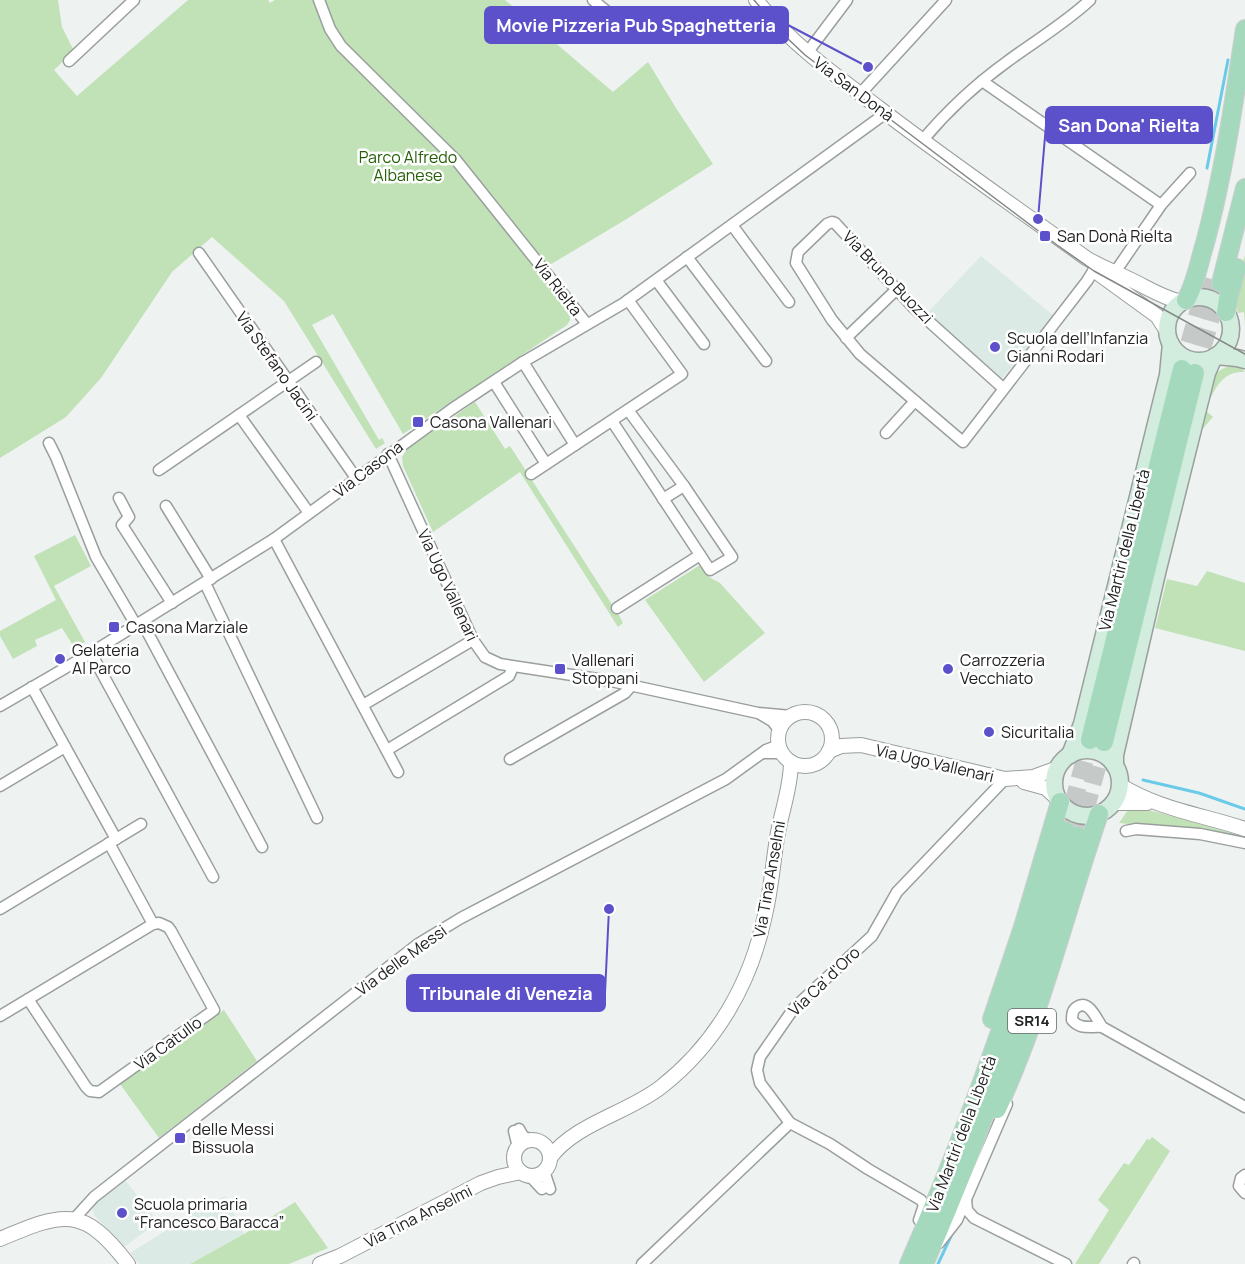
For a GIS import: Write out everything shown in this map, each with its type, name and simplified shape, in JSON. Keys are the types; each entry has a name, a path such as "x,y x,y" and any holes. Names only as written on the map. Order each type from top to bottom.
{"main road":[{"path":"1169,339 1168,323 1171,313 1184,301 1193,285 1216,198 1233,113 1245,29"},
{"path":"1245,112 1214,281 1245,188"},
{"path":"1115,766 1115,755 1158,569 1207,373 1215,357 1225,348 1229,340 1228,299 1245,238"},
{"name":"Via San Donà","path":"1184,301 1199,297 1208,298 1220,305 1245,340"},
{"name":"Via San Donà","path":"1169,339 1176,351 1188,359 1201,361 1215,357 1245,360"},
{"name":"Via Martiri della Libertà","path":"1070,755 1082,724 1168,375 1169,339"},
{"name":"Via Martiri della Libertà","path":"1097,741 1188,371"},
{"path":"1090,750 1108,758 1115,766 1120,785 1114,803 1099,814 1088,817 1077,815 1059,801 1055,789 1055,778 1058,768 1070,755 1090,750"},
{"name":"SR14","path":"948,1170 978,1057 1021,933 1048,846 1059,801"},
{"name":"SR14","path":"950,1219 1011,1079 1099,814"},
{"name":"Via Martiri della Libertà","path":"1072,834 1023,1010 950,1219 919,1264 918,1244 1017,988 1072,834"}],"street":[{"path":"69,61 134,0"},
{"name":"Via Rielta","path":"320,0 330,29 341,46 456,160 587,324 628,300 886,113"},
{"path":"593,0 622,24"},
{"name":"Via San Donà","path":"756,0 807,53 922,141 1096,268"},
{"path":"807,53 848,0"},
{"path":"861,94 946,0"},
{"path":"922,141 982,81 1060,25 1090,0"},
{"path":"982,81 1161,205"},
{"name":"Via San Donà","path":"960,168 1033,228 1112,278 1157,316 1169,339"},
{"path":"1112,278 1161,205 1190,173"},
{"name":"Via Bruno Buozzi","path":"1004,389 914,308 838,225 832,222 827,224 798,252 796,263 846,338 875,368 963,442 1004,389 1096,268"},
{"path":"732,225 789,302"},
{"name":"Via Stefano Jacini","path":"199,253 356,478"},
{"path":"687,257 766,361"},
{"name":"Via San Donà","path":"1112,278 1127,278 1166,298 1184,301"},
{"path":"656,280 704,344"},
{"path":"846,338 897,289"},
{"path":"531,474 682,374 628,300"},
{"name":"Via Casona","path":"0,706 91,653 274,539 422,429 587,324"},
{"path":"159,470 316,362"},
{"path":"524,362 575,445"},
{"path":"494,382 546,464"},
{"path":"886,433 915,401"},
{"path":"612,421 710,570 732,557 684,486 628,410"},
{"path":"239,415 309,513"},
{"path":"49,443 96,557 139,623 262,847"},
{"name":"Via Ugo Vallenari","path":"388,454 473,640 480,652 491,661 513,667 632,685 758,713 791,716"},
{"path":"663,499 684,486"},
{"path":"118,498 129,517 122,525 172,603"},
{"path":"166,506 208,581 317,818"},
{"path":"274,539 398,772"},
{"path":"617,609 700,555"},
{"path":"363,705 473,640"},
{"path":"91,653 213,877"},
{"path":"387,750 509,676 513,667"},
{"path":"510,759 625,693 632,685"},
{"path":"0,1016 153,924 113,841 32,687"},
{"path":"810,712 825,720 830,727 833,735 829,751 818,763 803,766 783,747 783,723 791,716 810,712"},
{"name":"Via Ugo Vallenari","path":"758,713 772,721 783,747"},
{"name":"Via Ugo Vallenari","path":"830,727 861,745"},
{"name":"Via Ugo Vallenari","path":"829,751 841,746 861,745 1042,786 1059,801"},
{"path":"0,786 65,747"},
{"name":"Via delle Messi","path":"74,1219 94,1197 418,944 460,918 726,779 764,753 783,747"},
{"name":"Via Tina Anselmi","path":"783,747 788,792"},
{"name":"Via Tina Anselmi","path":"574,1135 642,1100 660,1088 704,1046 730,1010 746,979 765,915 782,810 788,792 810,765"},
{"path":"1007,779 1041,775 1058,768"},
{"name":"Via Ca' d'Oro","path":"790,1123 757,1076 758,1064 763,1052 794,1008 872,936 897,892 1007,779"},
{"path":"1120,785 1153,803"},
{"path":"1114,803 1153,803 1203,815 1245,829"},
{"path":"0,909 141,824"},
{"path":"1126,831 1136,829 1200,834 1245,843"},
{"name":"Via Catullo","path":"28,999 86,1087 90,1091 99,1092 214,1010 171,931 164,924 153,924"},
{"path":"1102,1027 1245,1107"},
{"path":"1028,1032 1026,1059 1022,1073 966,1199 950,1219 965,1222 1040,1259 1066,1264"},
{"path":"642,1264 790,1123 830,1144 914,1195 924,1205 919,1221 918,1244"},
{"path":"546,1189 532,1173 516,1166 517,1130 523,1136 547,1149 550,1158"},
{"path":"483,1183 509,1163 516,1151 536,1142 574,1135"},
{"path":"483,1183 498,1177 532,1173 574,1135"},
{"path":"1245,1175 1241,1178 1239,1186 1245,1192"},
{"name":"Via Tina Anselmi","path":"320,1264 483,1183"},
{"path":"966,1199 967,1210 974,1218 1053,1262"},
{"path":"0,1239 48,1220 74,1219 90,1225 106,1236 128,1264"}],"shaded area":[{"name":"Scuola dell’Infanzia Gianni Rodari","path":"981,256 1053,315 1001,380 926,314"},
{"name":"Scuola primaria “Francesco Baracca”","path":"125,1180 158,1222 124,1247 94,1215 92,1207"},
{"path":"225,1196 244,1234 190,1264 139,1264 130,1253 200,1209"}],"green space":[{"name":"Parco Alfredo Albanese","path":"0,0 58,0 62,27 74,51 54,70 77,96 188,0 268,0 270,3 275,0 505,0 613,92 648,62 713,164 538,272 569,310 570,320 567,325 403,434 333,314 312,325 379,440 382,438 385,443 376,449 284,301 212,237 172,272 101,378 66,417 0,458"},
{"path":"1245,255 1245,325 1244,312 1238,313 1234,297"},
{"path":"1226,367 1241,368 1245,372 1230,375 1219,383 1205,410 1213,417 1199,433 1212,383 1215,376"},
{"path":"475,402 505,449 510,446 620,617 623,623 618,627 520,472 433,532 403,466 402,457 407,449"},
{"path":"75,535 91,566 54,586 85,642 74,647 62,628 35,640 37,646 13,659 0,636 0,631 56,600 34,556"},
{"path":"700,565 709,577 720,583 765,633 704,682 645,600"},
{"path":"1207,571 1245,583 1245,651 1155,628 1167,579 1197,586"},
{"path":"1130,807 1157,812 1245,837 1245,842 1200,831 1119,823"},
{"path":"224,1010 257,1061 159,1138 120,1084"},
{"path":"1152,1137 1170,1151 1099,1264 1075,1264 1109,1210 1098,1200 1124,1163 1129,1165 1147,1139 1150,1140"},
{"path":"295,1202 328,1248 289,1264 190,1264 244,1234"}],"waterway":[{"path":"1207,168 1228,60"},
{"path":"1143,780 1199,793 1245,809"},
{"path":"938,1264 952,1234"}],"tunnel":[{"path":"1182,369 1208,278"},
{"path":"1195,373 1221,283"},
{"path":"1066,831 1090,740"},
{"path":"1078,836 1104,742"}],"tram line":[{"path":"754,0 805,55 1057,245 1094,271 1245,354"}],"place":[{"name":"Movie Pizzeria Pub Spaghetteria","path":"868,67"},
{"name":"San Dona' Rielta","path":"1038,219"},
{"name":"San Donà Rielta","path":"1045,236"},
{"name":"Scuola dell’Infanzia Gianni Rodari","path":"995,347"},
{"name":"Casona Vallenari","path":"418,422"},
{"name":"Casona Marziale","path":"114,627"},
{"name":"Gelateria Al Parco","path":"60,659"},
{"name":"Vallenari Stoppani","path":"560,669"},
{"name":"Carrozzeria Vecchiato","path":"948,669"},
{"name":"Sicuritalia","path":"989,732"},
{"name":"Tribunale di Venezia","path":"609,909"},
{"name":"delle Messi Bissuola","path":"180,1138"},
{"name":"Scuola primaria “Francesco Baracca”","path":"122,1213"}]}
